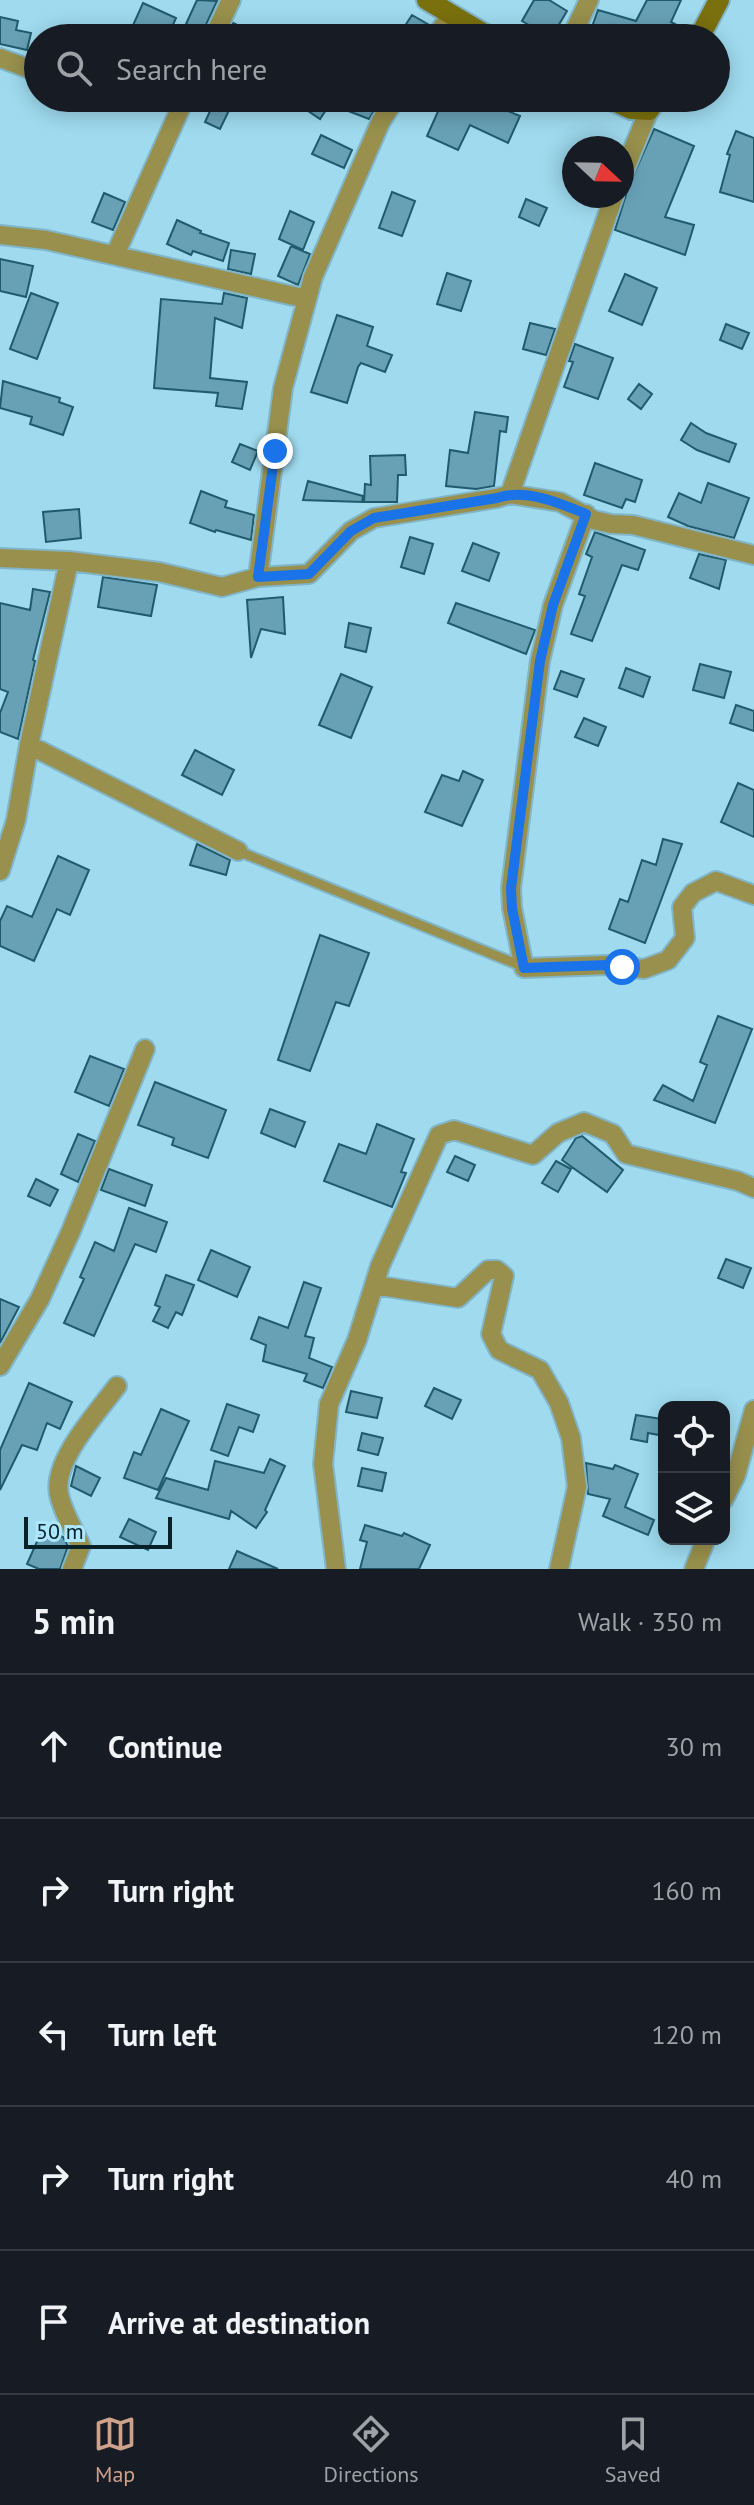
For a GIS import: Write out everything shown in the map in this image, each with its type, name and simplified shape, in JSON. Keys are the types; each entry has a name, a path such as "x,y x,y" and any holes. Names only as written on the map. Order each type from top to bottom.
{"street":[{"path":"220,24 231,0"},
{"path":"427,0 465,24"},
{"path":"578,24 589,0"},
{"path":"706,24 719,0"},
{"path":"445,24 450,16"},
{"path":"0,58 24,67"},
{"path":"115,255 179,112"},
{"path":"258,577 283,388 313,277 387,112"},
{"path":"634,148 650,112"},
{"path":"510,494 609,208"},
{"path":"0,235 46,240 307,299"},
{"path":"0,558 69,561 159,572 222,587 258,577 309,574 351,531 374,518 510,494 560,502 594,520 633,525 754,555"},
{"path":"586,514 553,605 540,661 511,888 524,968 607,965 644,969 668,960 685,938 682,907 693,893 716,881 754,895"},
{"path":"0,871 16,820 69,561"},
{"path":"29,745 238,851"},
{"path":"0,1366 40,1299 145,1049"},
{"path":"336,1569 323,1464 329,1404 357,1340 374,1285 439,1135 454,1130 533,1155 558,1133 584,1122 613,1134 626,1154 738,1181 754,1188"},
{"path":"374,1285 458,1298 488,1270 497,1270 504,1276 491,1334 499,1350 540,1370 559,1403 571,1438 577,1487 559,1569"},
{"path":"72,1569 81,1546 59,1495 59,1474 67,1456 117,1386"},
{"path":"730,1487 754,1410"},
{"path":"694,1569 704,1545"}],"lane":[{"path":"238,851 524,968"}],"building":[{"path":"197,0 217,1 206,24 186,24"},
{"path":"534,0 549,0 567,11 559,24 527,24 522,21"},
{"path":"647,0 681,0 671,22 675,24 593,24 598,10 636,21"},
{"path":"143,3 176,18 173,24 134,24"},
{"path":"412,15 427,24 406,24"},
{"path":"0,17 18,21 16,30 24,32 24,49 0,44"},
{"path":"210,112 228,112 220,129 205,122"},
{"path":"310,112 325,112 320,119"},
{"path":"351,112 373,112 369,119"},
{"path":"438,112 510,112 520,116 508,143 470,125 458,150 427,136"},
{"path":"654,129 694,146 665,217 694,225 685,255 615,230 622,208 634,208 634,174"},
{"path":"736,131 754,138 754,202 720,192 730,155 727,154"},
{"path":"321,135 352,150 344,168 312,154"},
{"path":"392,192 415,201 402,236 379,228"},
{"path":"104,193 125,202 113,230 92,222"},
{"path":"526,199 547,208 539,226 519,217"},
{"path":"290,211 314,222 303,250 279,239"},
{"path":"177,220 200,233 229,243 223,261 193,251 191,255 167,244"},
{"path":"291,246 310,254 298,285 278,276"},
{"path":"231,250 255,254 251,274 228,269"},
{"path":"0,259 33,266 26,297 0,291"},
{"path":"447,273 471,281 461,311 437,304"},
{"path":"625,274 657,288 642,325 609,311"},
{"path":"31,293 58,303 37,359 10,349"},
{"path":"224,293 247,298 242,328 215,318 210,378 247,382 242,409 216,406 218,393 154,388 161,299 222,304"},
{"path":"337,315 373,327 367,346 392,355 385,372 361,363 347,403 311,392"},
{"path":"530,323 555,329 546,355 523,349"},
{"path":"726,324 749,333 742,349 720,340"},
{"path":"575,344 613,358 598,399 564,387 573,362 569,361"},
{"path":"3,381 60,398 59,402 73,407 63,435 30,424 32,417 0,408"},
{"path":"639,384 652,394 641,409 628,399"},
{"path":"475,412 508,417 506,432 500,431 494,486 476,489 446,486 450,450 468,453"},
{"path":"691,423 706,433 736,444 729,462 697,450 681,440"},
{"path":"240,444 258,451 250,470 232,462"},
{"path":"405,455 406,475 398,475 397,502 364,502 365,484 371,485 370,456"},
{"path":"595,463 642,480 635,502 626,499 622,508 584,495"},
{"path":"308,481 363,496 362,502 303,500"},
{"path":"708,483 749,498 734,538 688,526 668,517 679,493 701,503"},
{"path":"201,491 227,501 225,507 254,515 251,540 190,523"},
{"path":"79,509 81,538 46,542 43,512"},
{"path":"595,532 645,550 638,570 622,565 592,641 571,634 585,596 579,594 592,557 586,554"},
{"path":"410,537 433,544 424,574 401,567"},
{"path":"473,543 499,553 489,581 462,571"},
{"path":"699,554 726,560 719,589 690,578"},
{"path":"103,577 157,585 151,616 98,607"},
{"path":"33,589 50,592 18,739 0,732 0,713 8,692 0,689 0,603 30,610"},
{"path":"283,597 285,634 261,629 251,658 247,600"},
{"path":"456,603 535,630 526,654 448,623"},
{"path":"349,623 371,628 366,652 345,647"},
{"path":"700,664 731,672 724,698 693,690"},
{"path":"626,668 650,677 643,697 619,688"},
{"path":"561,671 584,679 577,697 554,689"},
{"path":"341,674 372,687 351,738 319,725"},
{"path":"736,705 754,711 754,731 730,723"},
{"path":"584,718 606,727 598,746 575,737"},
{"path":"195,750 234,770 222,795 182,775"},
{"path":"463,771 483,780 462,826 425,812 442,775 459,781"},
{"path":"738,783 754,790 754,837 721,822"},
{"path":"663,839 682,844 645,943 609,929 620,899 628,902 642,860 656,865"},
{"path":"197,844 230,860 226,875 190,865"},
{"path":"58,856 89,870 70,915 57,909 34,961 0,946 0,921 7,906 32,917"},
{"path":"320,935 369,953 349,1006 336,1002 310,1071 278,1060"},
{"path":"718,1016 752,1029 715,1123 654,1100 663,1085 693,1101 707,1065 700,1062"},
{"path":"90,1056 124,1069 109,1106 75,1092"},
{"path":"155,1082 226,1110 208,1158 172,1145 174,1138 138,1125"},
{"path":"270,1109 305,1122 295,1147 261,1133"},
{"path":"377,1124 414,1139 401,1172 406,1173 392,1207 324,1181 339,1144 366,1154"},
{"path":"78,1134 95,1141 78,1182 61,1174"},
{"path":"582,1136 623,1170 607,1192 562,1160 576,1138"},
{"path":"455,1156 475,1165 468,1181 447,1172"},
{"path":"556,1161 571,1169 558,1192 542,1183"},
{"path":"109,1169 152,1185 145,1206 101,1190"},
{"path":"36,1179 58,1190 50,1206 28,1196"},
{"path":"129,1208 167,1222 156,1252 135,1244 94,1336 64,1323 84,1279 80,1277 95,1242 114,1251"},
{"path":"211,1250 250,1267 237,1297 198,1280"},
{"path":"726,1259 751,1268 743,1288 718,1278"},
{"path":"166,1275 194,1285 182,1315 176,1312 168,1328 153,1321 160,1307 155,1305"},
{"path":"304,1282 321,1288 305,1336 314,1338 309,1358 332,1367 323,1388 304,1381 307,1374 263,1361 266,1345 251,1339 259,1317 288,1328"},
{"path":"0,1299 19,1307 0,1343"},
{"path":"29,1383 72,1402 60,1429 47,1423 37,1450 22,1445 0,1490 0,1450"},
{"path":"434,1388 461,1400 452,1419 425,1406"},
{"path":"351,1391 382,1398 377,1418 346,1412"},
{"path":"227,1404 259,1415 253,1432 239,1427 228,1456 211,1450"},
{"path":"161,1409 189,1421 158,1490 124,1478 134,1452 141,1455"},
{"path":"636,1415 658,1418 658,1435 648,1433 647,1442 631,1439"},
{"path":"362,1433 383,1438 378,1455 358,1450"},
{"path":"270,1459 285,1466 265,1510 267,1512 256,1528 231,1511 229,1519 156,1498 166,1478 208,1490 215,1461 264,1473"},
{"path":"586,1463 613,1469 615,1465 638,1474 625,1507 654,1520 648,1535 603,1516 610,1499 588,1494"},
{"path":"76,1466 100,1478 91,1496 71,1486"},
{"path":"362,1468 386,1473 382,1491 358,1486"},
{"path":"129,1519 156,1532 148,1550 120,1537"},
{"path":"365,1525 402,1536 404,1533 430,1545 419,1569 360,1569 367,1542 360,1540"},
{"path":"43,1528 63,1537 68,1546 60,1569 39,1569 27,1564"},
{"path":"237,1551 278,1569 229,1569"}],"route":[{"path":"275,451 258,577 309,574 351,531 374,518 510,494 560,502 586,514 553,605 540,661 511,888 512,908 524,968 622,967"}]}
